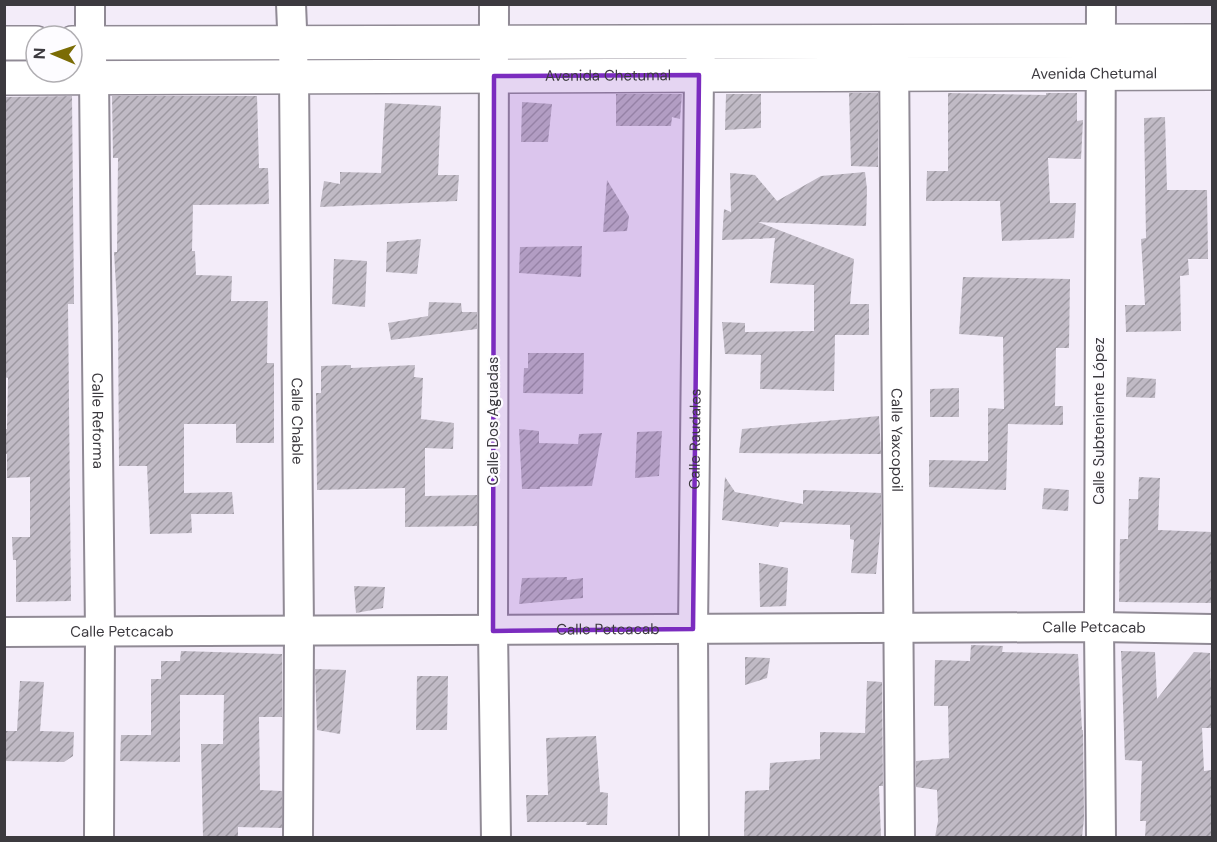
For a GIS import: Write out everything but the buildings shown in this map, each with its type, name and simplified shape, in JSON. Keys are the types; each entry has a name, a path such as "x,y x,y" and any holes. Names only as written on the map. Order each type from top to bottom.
{"main road":[{"path":"84,43 1212,41"},
{"path":"4,43 24,43"},
{"name":"Avenida Chetumal","path":"4,78 1212,73"}],"street":[{"name":"Calle Reforma","path":"84,30 90,4"},
{"name":"Calle Chable","path":"291,4 294,77 299,631 298,837"},
{"name":"Calle Dos Aguadas","path":"494,4 493,631 496,837"},
{"name":"Calle Subteniente López","path":"1101,4 1099,627 1101,837"},
{"name":"Calle Raudales","path":"694,837 693,630 699,75 702,42"},
{"name":"Calle Yaxcopoil","path":"893,42 900,837"},
{"name":"Calle Reforma","path":"84,51 94,78 99,837"},
{"name":"Calle Petcacab","path":"4,632 1212,628"}],"highlighted area":[{"path":"699,75 693,629 493,631 494,76"}]}
